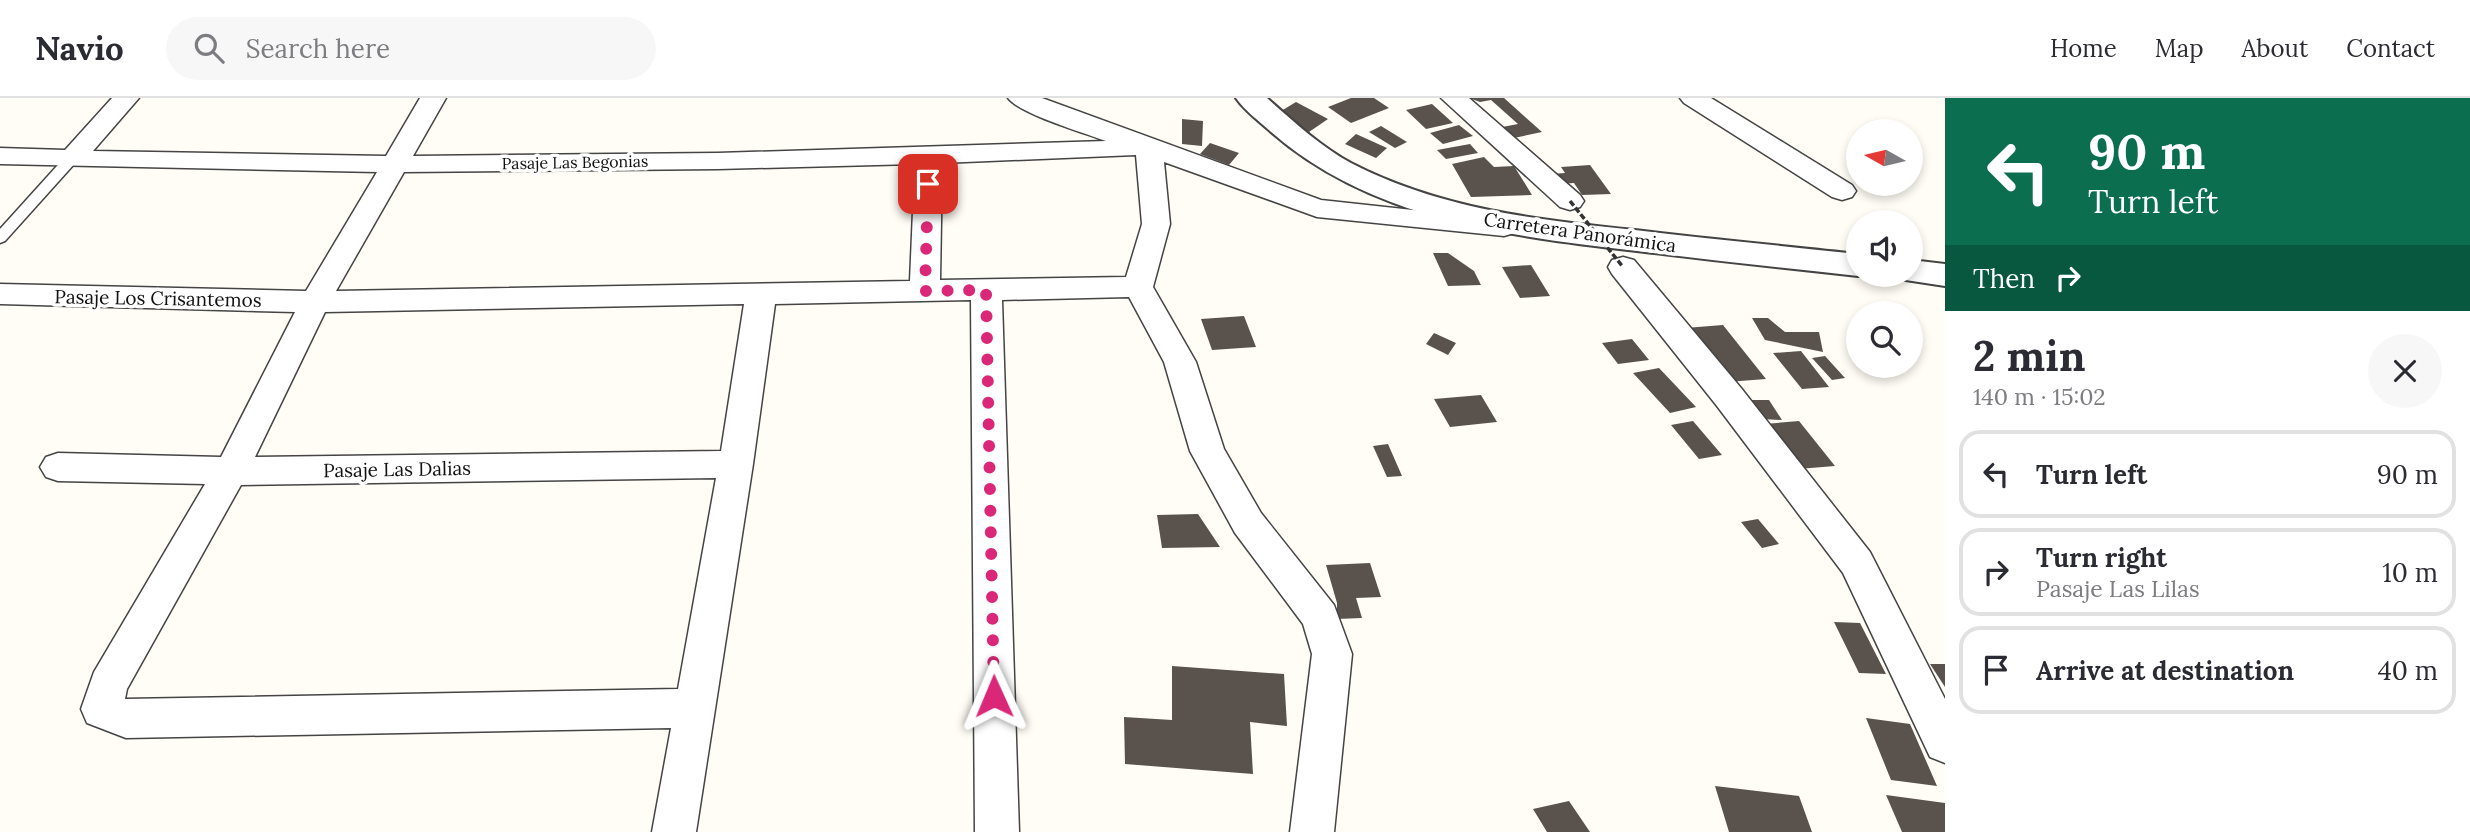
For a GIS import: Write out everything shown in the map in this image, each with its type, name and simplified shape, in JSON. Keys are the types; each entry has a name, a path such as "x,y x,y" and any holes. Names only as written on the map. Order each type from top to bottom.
{"street":[{"path":"71,159 126,98"},
{"path":"433,98 315,302 231,471 108,685 102,709 126,719 695,709"},
{"path":"1021,98 1149,148 1317,208 1528,229"},
{"name":"Carretera Panorámica","path":"1250,98 1309,149 1372,185 1413,202 1528,229 1846,264"},
{"path":"1454,98 1570,201"},
{"path":"1693,98 1842,191"},
{"path":"1149,148 1156,224 1138,287 1180,362 1207,451 1248,523 1320,617 1332,654 1312,832"},
{"name":"Pasaje Las Begonias","path":"0,156 394,165 929,157 1149,148"},
{"path":"925,291 929,157"},
{"path":"1623,267 1729,397 1857,563 1945,743"},
{"path":"1923,272 1945,275"},
{"name":"Pasaje Los Crisantemos","path":"0,295 315,302 1138,287"},
{"path":"986,290 997,832"},
{"path":"674,832 736,464 761,294"},
{"name":"Pasaje Las Dalias","path":"58,467 231,471 736,464"}],"lane":[{"path":"0,238 71,159"}],"path":[{"path":"1570,201 1623,267"}],"building":[{"path":"1351,98 1374,98 1389,108 1351,123 1328,107"},
{"path":"1469,98 1504,98 1542,132 1509,139 1497,128 1518,124 1491,100 1480,102"},
{"path":"1296,102 1328,119 1309,132 1276,114"},
{"path":"1432,104 1453,123 1426,129 1406,110"},
{"path":"1182,119 1203,121 1202,146 1182,144"},
{"path":"1459,125 1473,136 1443,144 1430,133"},
{"path":"1381,126 1407,142 1395,148 1369,132"},
{"path":"1356,134 1387,148 1376,158 1345,144"},
{"path":"1210,143 1239,153 1229,165 1200,154"},
{"path":"1470,144 1478,153 1446,159 1437,150"},
{"path":"1484,157 1494,167 1514,166 1532,195 1471,197 1452,164"},
{"path":"1590,165 1611,194 1582,195 1574,183 1558,184 1551,174 1565,173 1561,167"},
{"path":"1433,253 1448,253 1474,271 1481,285 1448,286"},
{"path":"1531,265 1550,296 1520,298 1502,267"},
{"path":"1244,316 1256,347 1212,350 1201,319"},
{"path":"1752,318 1768,318 1785,332 1819,332 1823,352 1765,340"},
{"path":"1723,325 1766,379 1727,382 1685,328"},
{"path":"1434,333 1456,343 1448,355 1426,344"},
{"path":"1632,339 1649,360 1618,364 1602,343"},
{"path":"1801,351 1829,387 1802,389 1773,353"},
{"path":"1825,356 1845,378 1832,380 1812,358"},
{"path":"1659,368 1696,407 1670,413 1633,373"},
{"path":"1481,395 1497,422 1450,427 1434,399"},
{"path":"1750,400 1769,400 1782,420 1762,419"},
{"path":"1693,421 1722,455 1699,459 1671,425"},
{"path":"1799,421 1835,466 1798,469 1764,424"},
{"path":"1388,444 1402,476 1387,477 1373,446"},
{"path":"1198,514 1220,547 1162,548 1157,515"},
{"path":"1758,519 1779,544 1762,548 1741,522"},
{"path":"1370,563 1381,597 1356,598 1362,618 1337,619 1337,603 1326,565"},
{"path":"1834,622 1860,623 1886,674 1859,673"},
{"path":"1930,664 1945,664 1945,687"},
{"path":"1172,666 1284,674 1287,726 1250,722 1253,774 1125,764 1124,717 1172,720"},
{"path":"1866,718 1910,724 1937,786 1891,780"},
{"path":"1715,786 1799,796 1812,832 1729,832"},
{"path":"1886,795 1945,803 1945,832 1902,832"},
{"path":"1569,801 1590,832 1547,832 1533,809"}],"route":[{"path":"928,184 925,291 986,290 994,696"}]}
